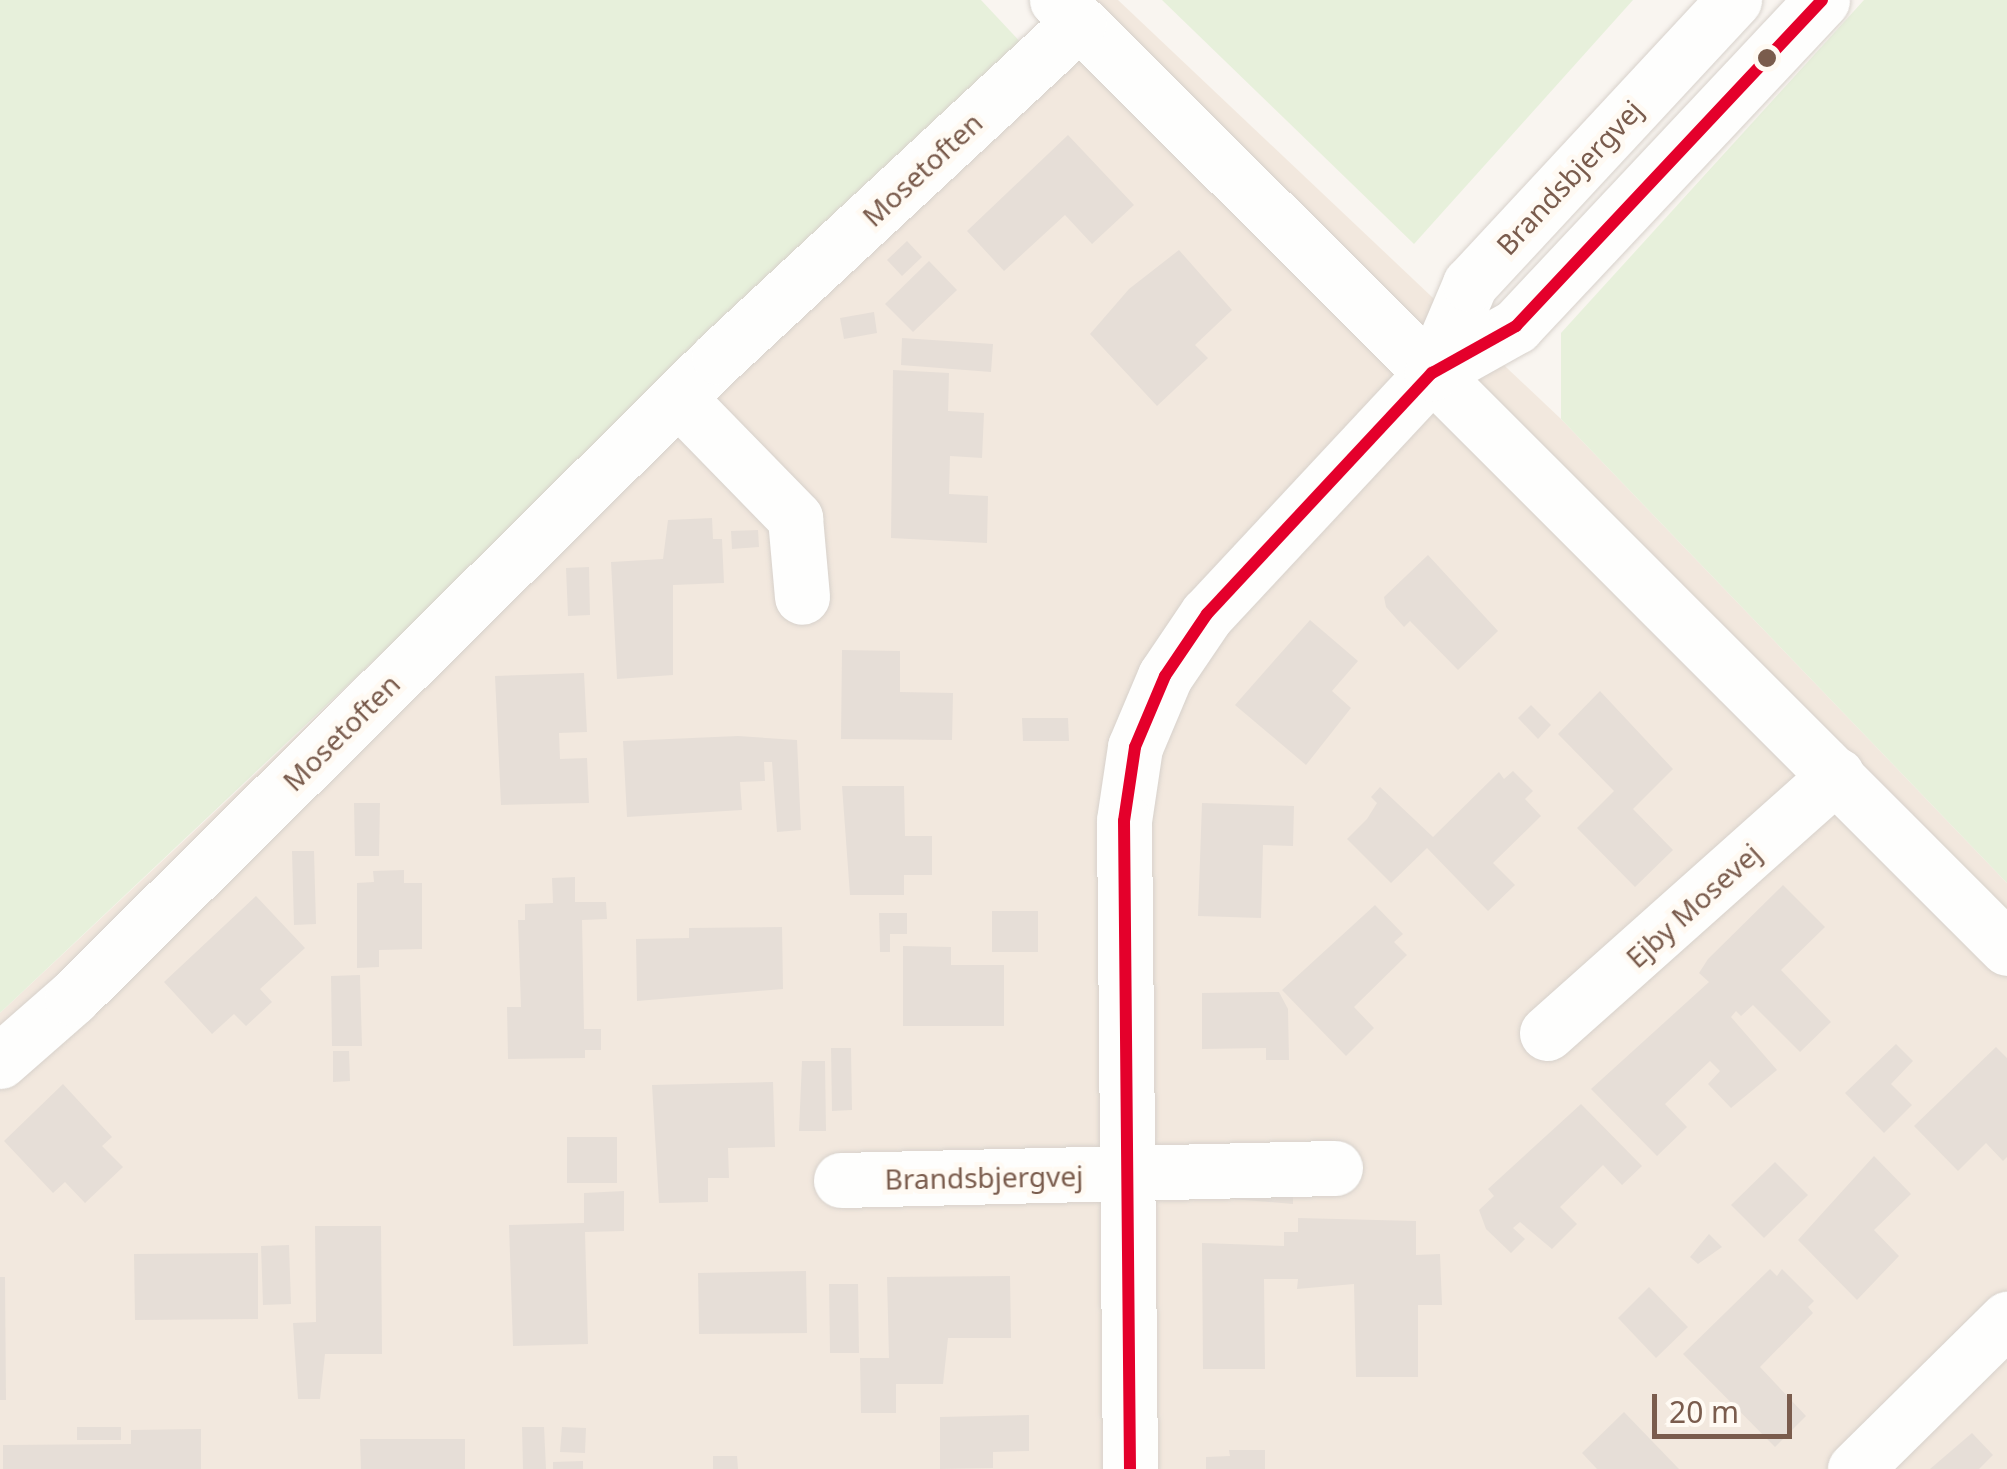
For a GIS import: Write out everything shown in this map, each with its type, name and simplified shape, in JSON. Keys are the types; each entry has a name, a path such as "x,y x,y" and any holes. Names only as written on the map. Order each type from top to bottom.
{"street":[{"name":"Brandsbjergvej","path":"1432,373 1470,284 1734,0"},
{"name":"Brandsbjergvej","path":"1130,1469 1124,821 1135,747 1165,676 1207,614 1432,373 1516,326 1822,0"},
{"path":"1068,12 2007,948"},
{"name":"Mosetoften","path":"0,1061 72,998 1068,12"},
{"path":"678,398 795,518 802,597"},
{"name":"Ejby Mosevej","path":"1547,1033 1837,775"},
{"name":"Brandsbjergvej","path":"840,1180 1335,1168"},
{"path":"1855,1469 2007,1319"}],"shaded area":[{"path":"1080,0 1118,0 1561,419 2007,883 2007,1469 0,1469 0,1013"}],"green space":[{"path":"0,0 981,0 1025,47 0,1013"},
{"path":"1162,0 1633,0 1414,244"},
{"path":"1864,0 2007,0 2007,883 1561,419 1561,333"}],"building":[{"path":"1068,135 1134,205 1092,244 1065,215 1004,271 967,231"},
{"path":"907,241 922,257 902,276 887,260"},
{"path":"1179,250 1232,310 1195,345 1208,358 1157,406 1090,334 1129,289"},
{"path":"929,261 957,290 913,332 885,304"},
{"path":"874,312 877,333 844,339 840,318"},
{"path":"902,338 993,344 991,372 901,365"},
{"path":"893,370 949,373 948,411 984,413 982,458 950,456 949,494 988,496 987,543 891,538"},
{"path":"712,518 713,539 722,539 724,583 673,585 673,675 617,679 611,562 663,559 668,520"},
{"path":"758,530 759,547 732,549 731,531"},
{"path":"1428,555 1498,631 1458,670 1410,621 1404,627 1386,607 1384,597"},
{"path":"589,567 590,615 568,616 566,568"},
{"path":"1310,620 1358,661 1332,691 1351,708 1306,765 1235,705"},
{"path":"842,650 900,651 900,692 953,693 952,740 841,739"},
{"path":"584,673 587,732 559,733 560,759 587,758 589,803 501,805 495,676"},
{"path":"1600,691 1673,769 1633,809 1673,850 1635,887 1577,828 1614,791 1558,734"},
{"path":"1531,705 1551,725 1538,739 1518,718"},
{"path":"1022,718 1068,718 1069,741 1023,741"},
{"path":"738,736 797,740 801,830 777,832 772,762 764,762 765,781 740,782 742,810 627,817 623,741"},
{"path":"1513,771 1533,791 1525,799 1541,816 1493,863 1515,885 1488,911 1427,848 1391,883 1347,839 1367,819 1377,803 1371,797 1380,787 1433,837 1499,772 1504,779"},
{"path":"842,786 904,786 905,836 932,836 932,875 904,875 904,895 850,895"},
{"path":"354,803 380,803 379,856 355,856"},
{"path":"1202,803 1294,806 1293,846 1263,845 1261,918 1198,916"},
{"path":"292,851 314,851 316,924 294,925"},
{"path":"404,870 404,883 422,883 422,949 379,950 379,967 357,968 357,883 374,882 373,871"},
{"path":"575,877 575,902 606,902 607,919 582,920 584,1029 601,1029 601,1050 585,1050 585,1058 508,1059 507,1007 521,1007 518,920 525,920 525,904 553,903 552,878"},
{"path":"1783,885 1825,927 1781,970 1831,1022 1800,1052 1753,1005 1741,1016 1736,1011 1731,1017 1777,1070 1731,1108 1708,1084 1720,1071 1710,1061 1665,1104 1687,1127 1657,1156 1591,1089 1709,982 1699,973 1708,959"},
{"path":"256,896 305,948 260,989 272,1002 246,1026 234,1014 212,1034 164,982"},
{"path":"1375,905 1403,934 1394,942 1407,955 1354,1007 1374,1028 1346,1056 1282,990"},
{"path":"992,911 1038,911 1038,952 992,952"},
{"path":"879,913 907,913 907,934 890,934 890,952 880,952"},
{"path":"782,927 783,989 637,1001 636,939 689,938 689,928"},
{"path":"903,946 951,947 951,965 1004,965 1004,1026 903,1026"},
{"path":"360,975 362,1046 332,1046 331,976"},
{"path":"1279,992 1288,1009 1289,1060 1266,1060 1266,1048 1202,1049 1202,993"},
{"path":"1896,1044 1913,1061 1891,1084 1912,1105 1884,1133 1845,1093"},
{"path":"1996,1047 2007,1058 2007,1157 2003,1161 1986,1143 1958,1171 1914,1126"},
{"path":"831,1048 851,1048 852,1110 832,1111"},
{"path":"333,1051 349,1051 350,1081 333,1082"},
{"path":"802,1061 825,1061 826,1131 799,1131"},
{"path":"773,1082 775,1147 728,1148 729,1178 708,1178 708,1202 659,1203 652,1085"},
{"path":"63,1084 112,1137 102,1146 123,1167 85,1203 65,1182 53,1193 4,1141"},
{"path":"1581,1104 1642,1166 1622,1185 1603,1165 1560,1207 1577,1224 1552,1249 1520,1222 1513,1228 1525,1239 1511,1253 1486,1229 1479,1210 1494,1196 1488,1189"},
{"path":"567,1137 617,1137 617,1183 567,1183"},
{"path":"1874,1156 1911,1194 1874,1230 1899,1256 1857,1300 1798,1240"},
{"path":"1775,1162 1808,1195 1764,1238 1731,1205"},
{"path":"1232,1185 1293,1185 1293,1204 1232,1199"},
{"path":"624,1191 624,1231 585,1232 588,1344 513,1346 509,1225 584,1223 584,1193"},
{"path":"1298,1218 1416,1221 1416,1255 1440,1254 1442,1305 1418,1305 1418,1377 1356,1377 1354,1284 1297,1289 1298,1279 1264,1279 1265,1369 1203,1369 1202,1243 1284,1246 1284,1232 1298,1232"},
{"path":"315,1226 381,1226 382,1354 325,1354 320,1399 298,1399 293,1323 316,1322"},
{"path":"1709,1234 1722,1247 1698,1264 1690,1257"},
{"path":"289,1245 291,1304 263,1305 261,1246"},
{"path":"258,1253 258,1319 135,1320 134,1254"},
{"path":"1770,1269 1777,1276 1782,1269 1814,1301 1808,1307 1813,1313 1760,1367 1806,1416 1775,1447 1683,1354"},
{"path":"806,1271 807,1333 699,1334 698,1273"},
{"path":"1010,1276 1011,1338 948,1338 943,1384 896,1384 896,1413 861,1413 860,1358 889,1358 887,1277"},
{"path":"0,1277 5,1277 6,1400 0,1400"},
{"path":"829,1284 858,1284 859,1353 830,1353"},
{"path":"1649,1287 1688,1327 1656,1358 1618,1318"},
{"path":"1624,1412 1679,1469 1597,1469 1582,1453"},
{"path":"1029,1415 1029,1451 993,1452 993,1468 940,1469 940,1417"},
{"path":"77,1427 121,1427 121,1440 77,1440"},
{"path":"522,1427 544,1427 546,1469 523,1469"},
{"path":"562,1427 586,1428 585,1453 560,1452"},
{"path":"201,1429 201,1469 3,1469 3,1445 131,1444 131,1430"},
{"path":"1972,1433 1993,1455 1979,1469 1930,1469"},
{"path":"360,1439 465,1439 465,1469 361,1469"},
{"path":"1229,1450 1265,1450 1265,1469 1206,1469 1206,1457 1230,1456"},
{"path":"713,1456 737,1456 738,1469 713,1469"},
{"path":"583,1461 583,1469 553,1469 553,1462"}],"transit line":[{"path":"1130,1469 1124,821 1135,747 1165,676 1207,614 1432,373 1516,326 1822,0"}]}
